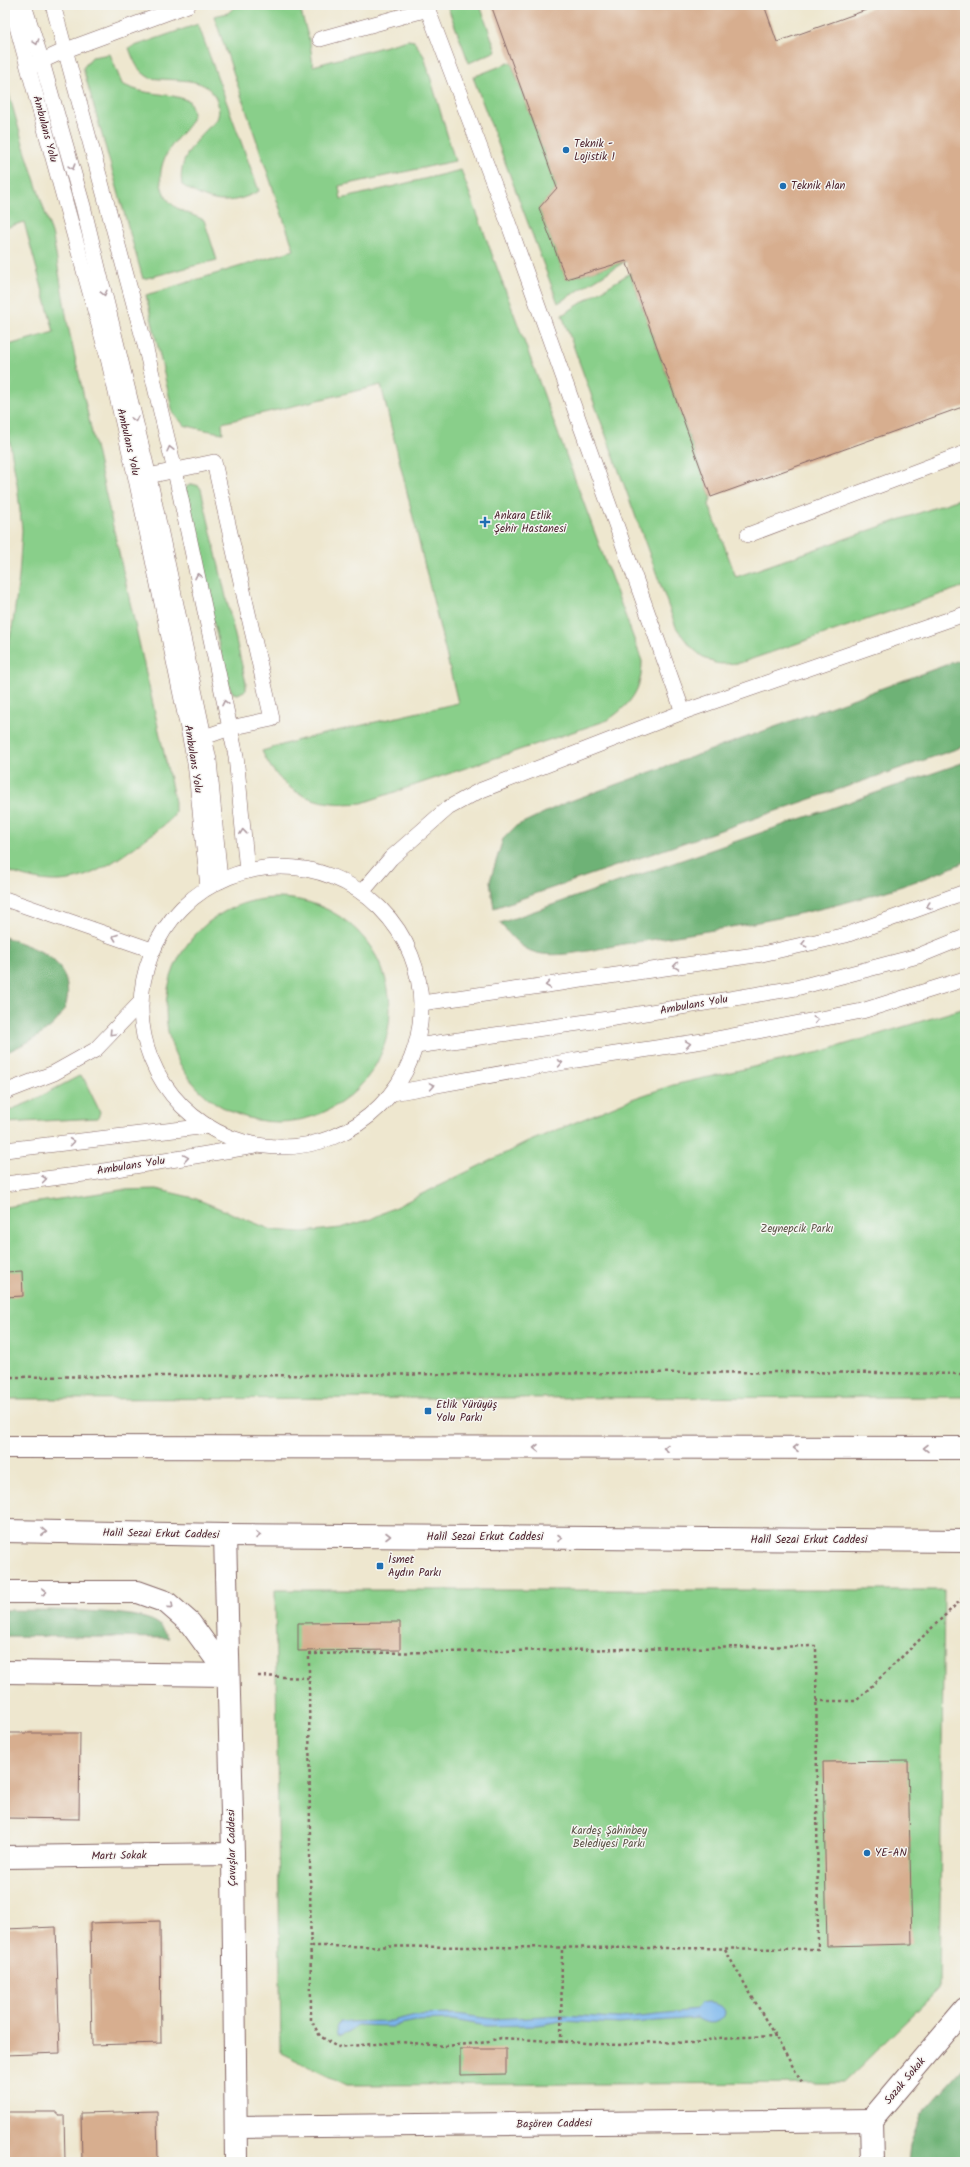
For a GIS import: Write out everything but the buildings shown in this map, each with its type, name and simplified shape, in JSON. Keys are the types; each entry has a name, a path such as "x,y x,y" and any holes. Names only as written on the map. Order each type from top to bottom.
{"street":[{"path":"5,1448 965,1448"},
{"name":"Halil Sezai Erkut Caddesi","path":"5,1531 225,1535 965,1541"},
{"name":"Çavuşlar Caddesi","path":"225,1535 233,1854 236,2162"},
{"path":"5,1592 138,1592 166,1602 190,1623 228,1675"},
{"path":"5,1672 228,1675"},
{"name":"Martı Sokak","path":"5,1857 233,1854"},
{"name":"Sazak Sokak","path":"871,2120 965,2009"},
{"path":"871,2120 872,2162"},
{"name":"Başören Caddesi","path":"236,2127 871,2120"}],"lane":[{"path":"11,5 35,65 83,206 198,740 209,760 214,884"},
{"path":"24,5 35,65"},
{"path":"53,5 145,345 175,471 236,756 247,870"},
{"path":"35,65 66,50 188,5"},
{"path":"320,39 427,7 504,210 683,712"},
{"path":"748,535 965,453"},
{"path":"142,478 214,462 272,719 230,728 198,740"},
{"path":"362,892 391,858 448,808 479,791 683,712 965,614"},
{"path":"290,867 323,873 354,886 362,892 381,907 402,934 416,965 422,1003 421,1032 410,1064 393,1093 369,1117 341,1135 300,1147 257,1146 217,1132 182,1107 156,1073 142,1034 139,1004 152,950 175,914 214,884 247,870 290,867"},
{"path":"422,1003 762,954 846,934 965,892"},
{"path":"5,899 152,950"},
{"name":"Ambulans Yolu","path":"416,1046 615,1018 796,988 918,956 965,937"},
{"path":"393,1093 576,1060 716,1040 862,1011 965,979"},
{"path":"5,1092 54,1073 95,1050 139,1004"},
{"path":"5,1150 208,1126"},
{"name":"Ambulans Yolu","path":"5,1184 92,1173 257,1146"}],"path":[{"path":"5,1377 782,1372 965,1374"},
{"path":"816,1701 856,1701 965,1596"},
{"path":"312,1946 818,1949 816,1646 309,1654 312,1946 311,2020 320,2036 337,2047 400,2042 445,2046 481,2043 501,2038 532,2039 561,2043 618,2045 653,2042 694,2043 717,2038 776,2036"},
{"path":"228,1675 309,1678"},
{"path":"561,2043 562,1948"},
{"path":"725,1949 803,2084"}],"green space":[{"path":"237,5 299,5 310,43 313,66 408,40 414,41 424,56 455,161 339,186 341,199 461,170 642,661 640,680 634,695 623,708 608,720 362,803 330,803 315,800 302,795 290,788 280,778 270,766 262,751 302,739 458,703 381,385 222,423 223,433 184,425 173,413 146,295 294,250 214,16 228,13"},
{"path":"447,5 480,5 496,51 469,63"},
{"path":"198,24 259,191 248,196 228,201 219,201 201,196 182,185 182,169 187,155 195,142 214,123 219,114 218,103 212,92 203,85 193,82 150,78 139,69 129,48"},
{"path":"110,54 122,84 140,91 173,96 189,101 193,114 192,119 168,151 164,159 161,183 163,191 173,205 184,212 204,220 217,260 143,279 83,68 92,57"},
{"path":"511,62 557,188 539,208 566,279 626,261 558,303 473,77"},
{"path":"5,80 24,147 53,237 68,326 175,802 175,812 173,817 119,858 89,874 74,879 59,881 25,877 5,870 5,660 13,623 19,577 22,530 17,484 5,415 5,346 54,332 24,222 5,228"},
{"path":"630,273 711,497 709,505 736,577 965,497 965,586 740,663 718,664 703,657 692,648 676,627 562,315"},
{"path":"192,484 199,486 201,489 246,683 246,690 238,694 233,693 229,686 183,495 186,487"},
{"path":"965,658 965,746 494,908 490,881 503,839 516,826 565,803"},
{"path":"965,762 965,862 925,878 884,892 800,913 716,930 630,943 571,954 559,955 531,951 516,941 500,923"},
{"path":"278,898 310,903 321,907 340,917 357,931 371,948 381,967 385,978 390,1010 385,1042 381,1053 371,1072 357,1089 340,1103 321,1113 310,1117 278,1122 246,1117 235,1113 216,1103 199,1089 185,1072 175,1053 171,1042 166,1010 171,978 175,967 185,948 199,931 216,917 235,907 246,903"},
{"path":"5,937 38,950 55,962 65,977 67,999 64,1010 49,1028 39,1036 5,1053"},
{"name":"Zeynepcik Parkı","path":"965,1008 965,1397 5,1399 5,1207 121,1190 156,1189 194,1198 272,1230 303,1232 341,1228 371,1219 528,1142 629,1100 673,1085 820,1052"},
{"path":"79,1076 84,1079 100,1112 98,1118 5,1123 5,1112 30,1102"},
{"name":"Kardeş Şahinbey Belediyesi Parkı","path":"275,1590 944,1590 939,1989 843,2083 347,2085 281,2053"},
{"path":"5,1610 62,1610 132,1615 149,1619 160,1625 169,1638 5,1636"},
{"path":"965,2067 965,2162 908,2162 910,2145 921,2115"}],"water":[{"path":"700,2003 717,2003 723,2007 725,2012 724,2016 720,2020 714,2023 706,2022 697,2018 619,2024 562,2021 537,2025 486,2026 453,2020 416,2021 392,2026 356,2025 350,2032 340,2036 337,2035 336,2028 339,2022 392,2021 415,2015 455,2014 493,2019 563,2015 619,2018 696,2010"}],"place":[{"name":"Teknik - Lojistik 1","path":"566,150"},
{"name":"Teknik Alan","path":"783,186"},
{"name":"Ankara Etlik Şehir Hastanesi","path":"485,522"},
{"name":"Etlik Yürüyüş Yolu Parkı","path":"428,1411"},
{"name":"İsmet Aydın Parkı","path":"380,1566"},
{"name":"YE-AN","path":"867,1853"}]}
